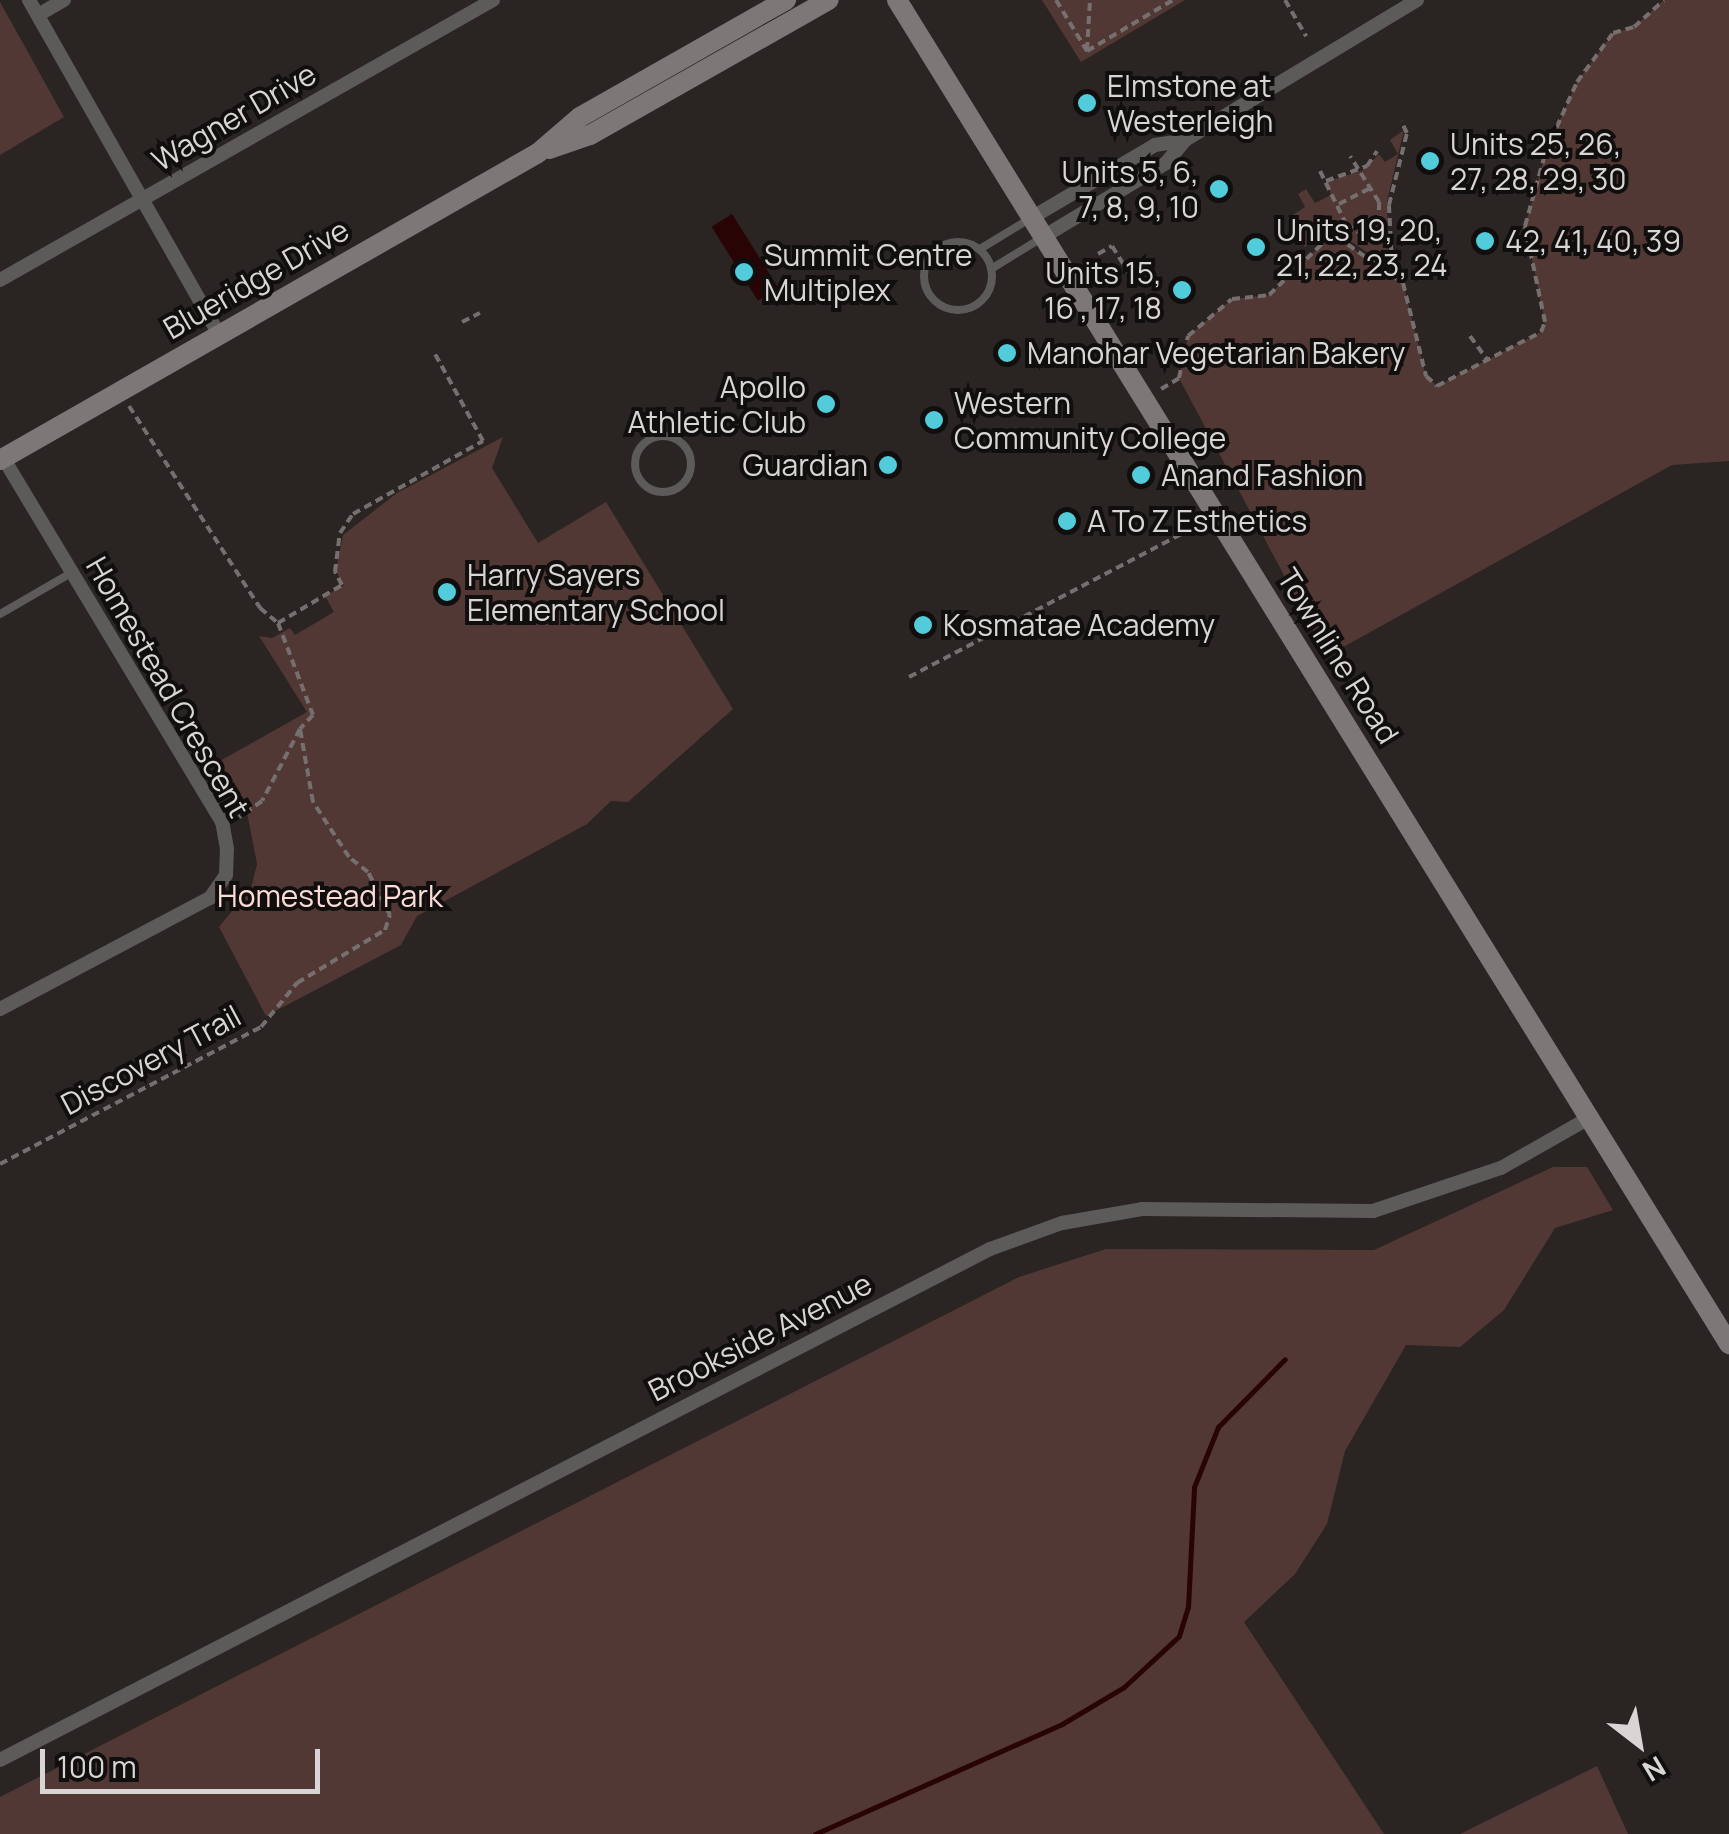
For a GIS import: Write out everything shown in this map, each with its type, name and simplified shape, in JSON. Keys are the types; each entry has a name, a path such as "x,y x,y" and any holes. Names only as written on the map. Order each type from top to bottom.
{"street":[{"path":"29,0 218,334"},
{"path":"38,15 64,0"},
{"name":"Wagner Drive","path":"0,280 493,0"},
{"name":"Blueridge Drive","path":"1,458 538,152 580,117 786,0"},
{"name":"Blueridge Drive","path":"538,152 590,135 829,0"},
{"name":"Townline Road","path":"897,0 1729,1344"},
{"path":"1043,237 1166,164 1185,140 1417,0"},
{"path":"1031,218 1154,145 1185,140"},
{"name":"Homestead Crescent","path":"0,1009 210,898 226,875 223,827 1,458"},
{"name":"Brookside Avenue","path":"0,1760 990,1249 1062,1223 1142,1209 1373,1211 1468,1182 1589,1118"}],"lane":[{"path":"980,249 991,268 988,291 972,307 949,309 930,296 924,276 931,255 948,243 980,249 1031,218"},
{"path":"991,268 1043,237"},
{"path":"658,436 676,439 689,453 689,476 672,491 646,487 636,472 642,446 658,436"},
{"path":"0,614 71,574"}],"path":[{"path":"1056,0 1087,51"},
{"path":"1087,51 1090,0"},
{"path":"1087,51 1173,0"},
{"path":"1284,0 1306,36"},
{"path":"1337,237 1403,284 1426,376 1438,386 1541,332 1545,322 1525,226 1546,151 1577,82 1613,33 1634,28 1664,0"},
{"path":"1392,265 1388,204 1407,133 1401,121"},
{"path":"1326,181 1355,167 1367,166 1378,151"},
{"path":"1320,171 1346,224 1376,240 1378,202 1350,156"},
{"path":"1339,204 1370,188"},
{"path":"1144,400 1179,378 1188,336 1232,299 1269,296 1325,241 1337,237 1346,224"},
{"path":"1098,254 1112,246 1134,281 1143,274"},
{"path":"462,322 480,313"},
{"path":"1470,336 1488,360"},
{"path":"278,623 342,585 335,572 340,532 353,514 484,441 434,354"},
{"path":"122,389 162,465 202,511 260,608 278,623 313,715 300,729 262,801 223,827"},
{"path":"909,677 1060,603 1215,515"},
{"name":"Discovery Trail","path":"0,1164 261,1027 297,982 385,930 390,915 385,901 368,872 349,857 313,802 300,729"}],"green space":[{"path":"1042,0 1185,0 1081,62"},
{"path":"1664,0 1729,0 1729,461 1672,465 1327,656 1179,378 1188,336 1232,299 1269,295 1325,241 1337,237 1403,283 1426,376 1437,386 1541,332 1545,322 1525,226 1546,151 1577,82 1613,33 1634,27"},
{"path":"0,2 64,117 0,155"},
{"path":"1404,130 1387,201 1389,267 1331,228 1305,247 1288,218 1305,207 1298,194 1306,189 1315,203 1331,195 1326,182 1364,170 1379,154 1385,162 1398,154 1390,140"},
{"name":"Homestead Park","path":"503,437 492,468 538,543 606,502 733,709 628,802 611,801 587,824 417,916 401,945 266,1016 219,927 251,888 257,864 246,807 218,762 307,712 259,636 272,638 290,628 295,635 334,612 325,596 344,585 336,571 343,535 397,493"},
{"path":"1553,1167 1587,1167 1613,1210 1555,1228 1504,1310 1460,1347 1406,1345 1345,1451 1327,1524 1295,1574 1244,1622 1384,1834 0,1834 0,1797 1019,1277 1106,1249 1374,1250"},
{"path":"1597,1766 1628,1834 1460,1834"}],"shaded area":[{"path":"732,214 778,288 758,300 712,227"}],"waterway":[{"path":"815,1834 1062,1724 1124,1687 1179,1636 1188,1607 1194,1487 1218,1427 1285,1359"}],"place":[{"name":"Elmstone at Westerleigh","path":"1087,103"},
{"name":"Units 25, 26, 27, 28, 29, 30","path":"1430,161"},
{"name":"Units 5, 6, 7, 8, 9, 10","path":"1219,189"},
{"name":"42, 41, 40, 39","path":"1485,241"},
{"name":"Units 19, 20, 21, 22, 23, 24","path":"1256,247"},
{"name":"Summit Centre Multiplex","path":"744,272"},
{"name":"Units 15, 16 , 17, 18","path":"1182,290"},
{"name":"Manohar Vegetarian Bakery","path":"1007,353"},
{"name":"Apollo Athletic Club","path":"826,404"},
{"name":"Western Community College","path":"934,420"},
{"name":"Guardian","path":"888,465"},
{"name":"Anand Fashion","path":"1141,475"},
{"name":"A To Z Esthetics","path":"1067,521"},
{"name":"Harry Sayers Elementary School","path":"447,592"},
{"name":"Kosmatae Academy","path":"923,625"}]}
